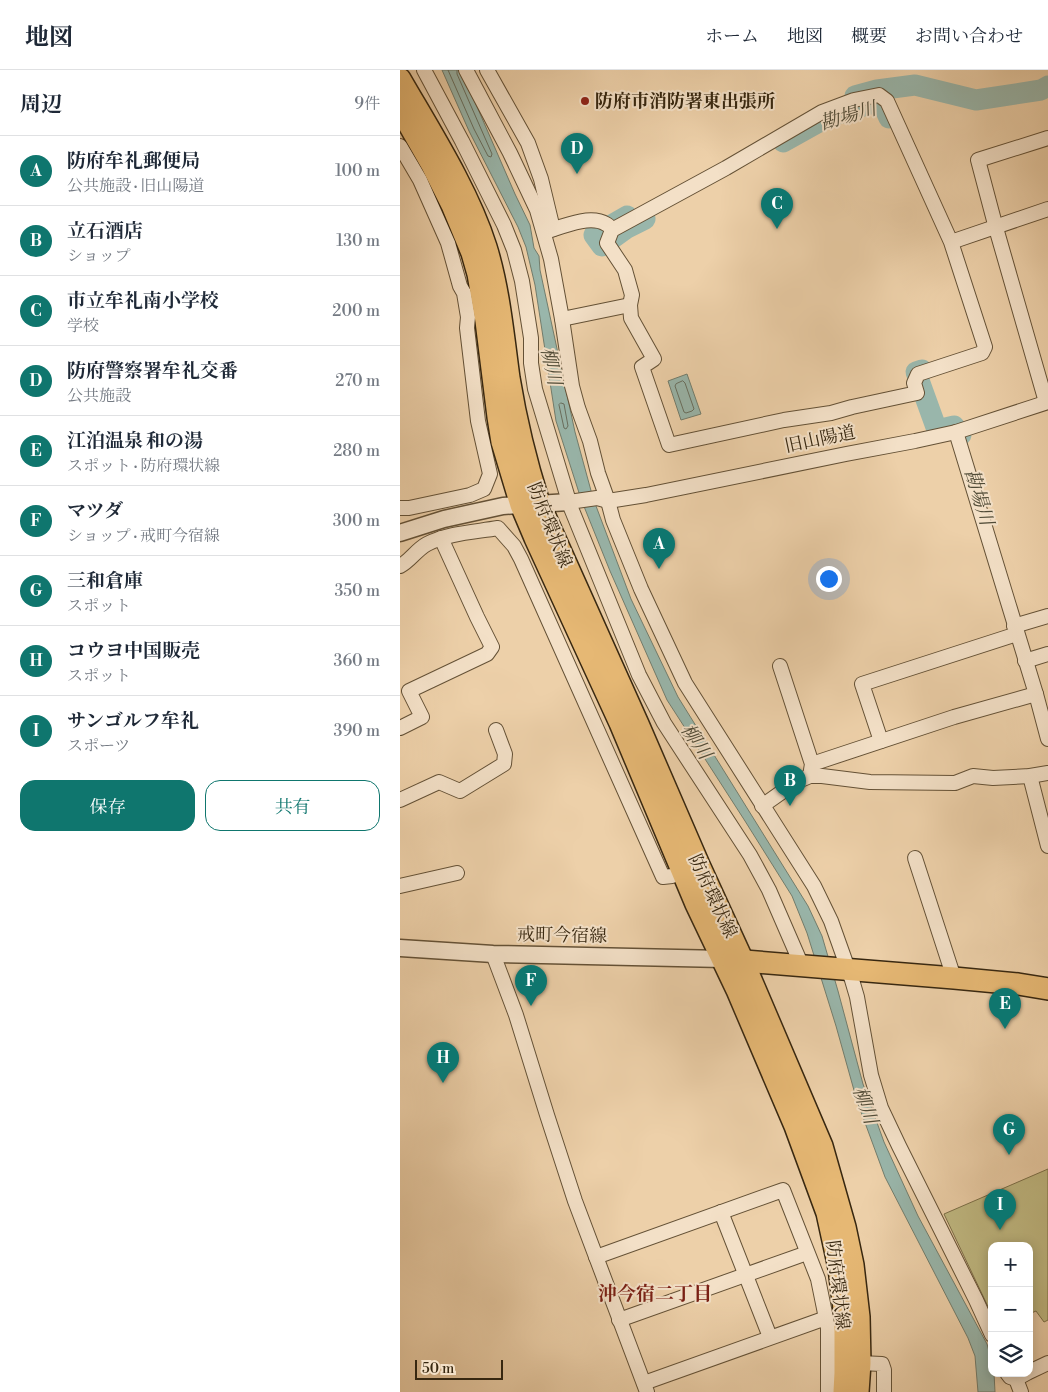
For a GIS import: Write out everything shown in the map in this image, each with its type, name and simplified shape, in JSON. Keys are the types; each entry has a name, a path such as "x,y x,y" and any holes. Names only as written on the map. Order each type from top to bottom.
{"main road":[{"name":"防府環状線","path":"400,78 467,200 486,247 492,268 501,318 517,424 527,466 535,538 620,723 700,913 733,960 822,1146 845,1227 853,1265 859,1317 860,1363 858,1392"},
{"name":"防府環状線","path":"400,109 432,165 452,205 472,253 478,274 486,321 502,442 530,504 638,724 702,873 827,1213 839,1268 845,1317 844,1392"},
{"path":"733,960 954,978 1048,989"}],"street":[{"path":"424,70 462,141 504,225 514,250 524,290 531,338 531,363 535,389 596,572 639,675 664,723 750,855 806,967"},
{"path":"466,70 549,231"},
{"path":"487,70 528,143 541,179 572,386 590,441 603,499 641,589 684,682 814,886 831,920 842,949 844,969 857,997 872,1075 881,1108 991,1332"},
{"path":"879,95 887,101 951,242 985,347 982,353 918,374 914,383 917,393 831,413 784,420 669,445 642,367 654,359 630,318 632,295 625,270 607,243 612,230 726,168 822,112 854,100 879,95"},
{"path":"1047,402 978,160 1048,138"},
{"path":"400,146 435,211 448,243 460,286 464,293 478,421 490,474 484,489 470,495 409,508 400,508"},
{"path":"951,242 1048,209"},
{"path":"549,231 572,223 590,220 606,224 612,230"},
{"path":"562,319 630,305"},
{"name":"旧山陽道","path":"573,501 646,495 915,441 956,432 1047,402"},
{"path":"956,432 1048,739"},
{"path":"400,533 444,519 504,506 573,501"},
{"path":"400,566 408,561 420,548 441,538 498,528 514,546 663,878 682,872"},
{"path":"400,728 422,717 409,691 488,654 492,647 441,538"},
{"path":"881,741 862,684 1016,630 1048,616"},
{"path":"1025,661 1048,654"},
{"path":"780,666 811,770 822,776 870,782 956,782 973,776 993,778 1048,773"},
{"path":"762,806 811,770 881,741 954,717 1036,694"},
{"path":"400,800 439,782 460,791 504,764 505,754 496,730"},
{"path":"1030,776 1048,846"},
{"path":"915,858 954,978"},
{"path":"400,886 456,873"},
{"name":"戒町今宿線","path":"400,948 494,954 733,960"},
{"path":"494,954 516,1015 575,1201 645,1388 770,1337 826,1318"},
{"path":"596,1257 783,1190 818,1279 828,1328 828,1392"},
{"path":"721,1212 770,1337"},
{"path":"620,1320 807,1253"},
{"path":"860,1363 882,1364 884,1370 884,1392"},
{"path":"1033,1369 1048,1363"},
{"path":"1020,1377 1021,1392"}],"shaded area":[{"path":"1048,1169 1048,1320 1044,1322 1036,1311 1033,1312 1033,1242 988,1242 988,1307 944,1214"}],"water":[{"name":"柳川","path":"442,70 461,70 530,225 534,248 539,256 540,270 575,432 593,498 631,599 678,697 808,906 822,936 863,1084 884,1142 918,1216 987,1344 988,1377 994,1377 995,1392 978,1392 975,1356 968,1338 885,1177 857,1101 807,933 792,896 667,700 610,571 581,499 556,421 535,285 526,247 518,227 469,131"},
{"path":"687,374 701,414 681,420 668,381"}],"waterway":[{"name":"勘場川","path":"855,96 877,90 915,85 976,100 1041,90 1048,86"},
{"name":"勘場川","path":"783,142 826,118 876,102 882,102 889,118"},
{"name":"勘場川","path":"627,216 594,235 602,246 627,228 645,219"},
{"name":"勘場川","path":"922,370 916,372 937,430 954,426 961,435"}],"place":[{"name":"防府市消防署東出張所","path":"585,101"},
{"name":"防府警察署牟礼交番","path":"577,174"},
{"name":"市立牟礼南小学校","path":"777,229"},
{"name":"防府牟礼郵便局","path":"659,569"},
{"name":"立石酒店","path":"790,806"},
{"name":"マツダ","path":"531,1006"},
{"name":"江泊温泉 和の湯","path":"1005,1029"},
{"name":"コウヨ中国販売","path":"443,1083"},
{"name":"三和倉庫","path":"1009,1155"},
{"name":"サンゴルフ牟礼","path":"1000,1230"}],"district":[{"name":"沖今宿二丁目","path":"655,1293"}]}
